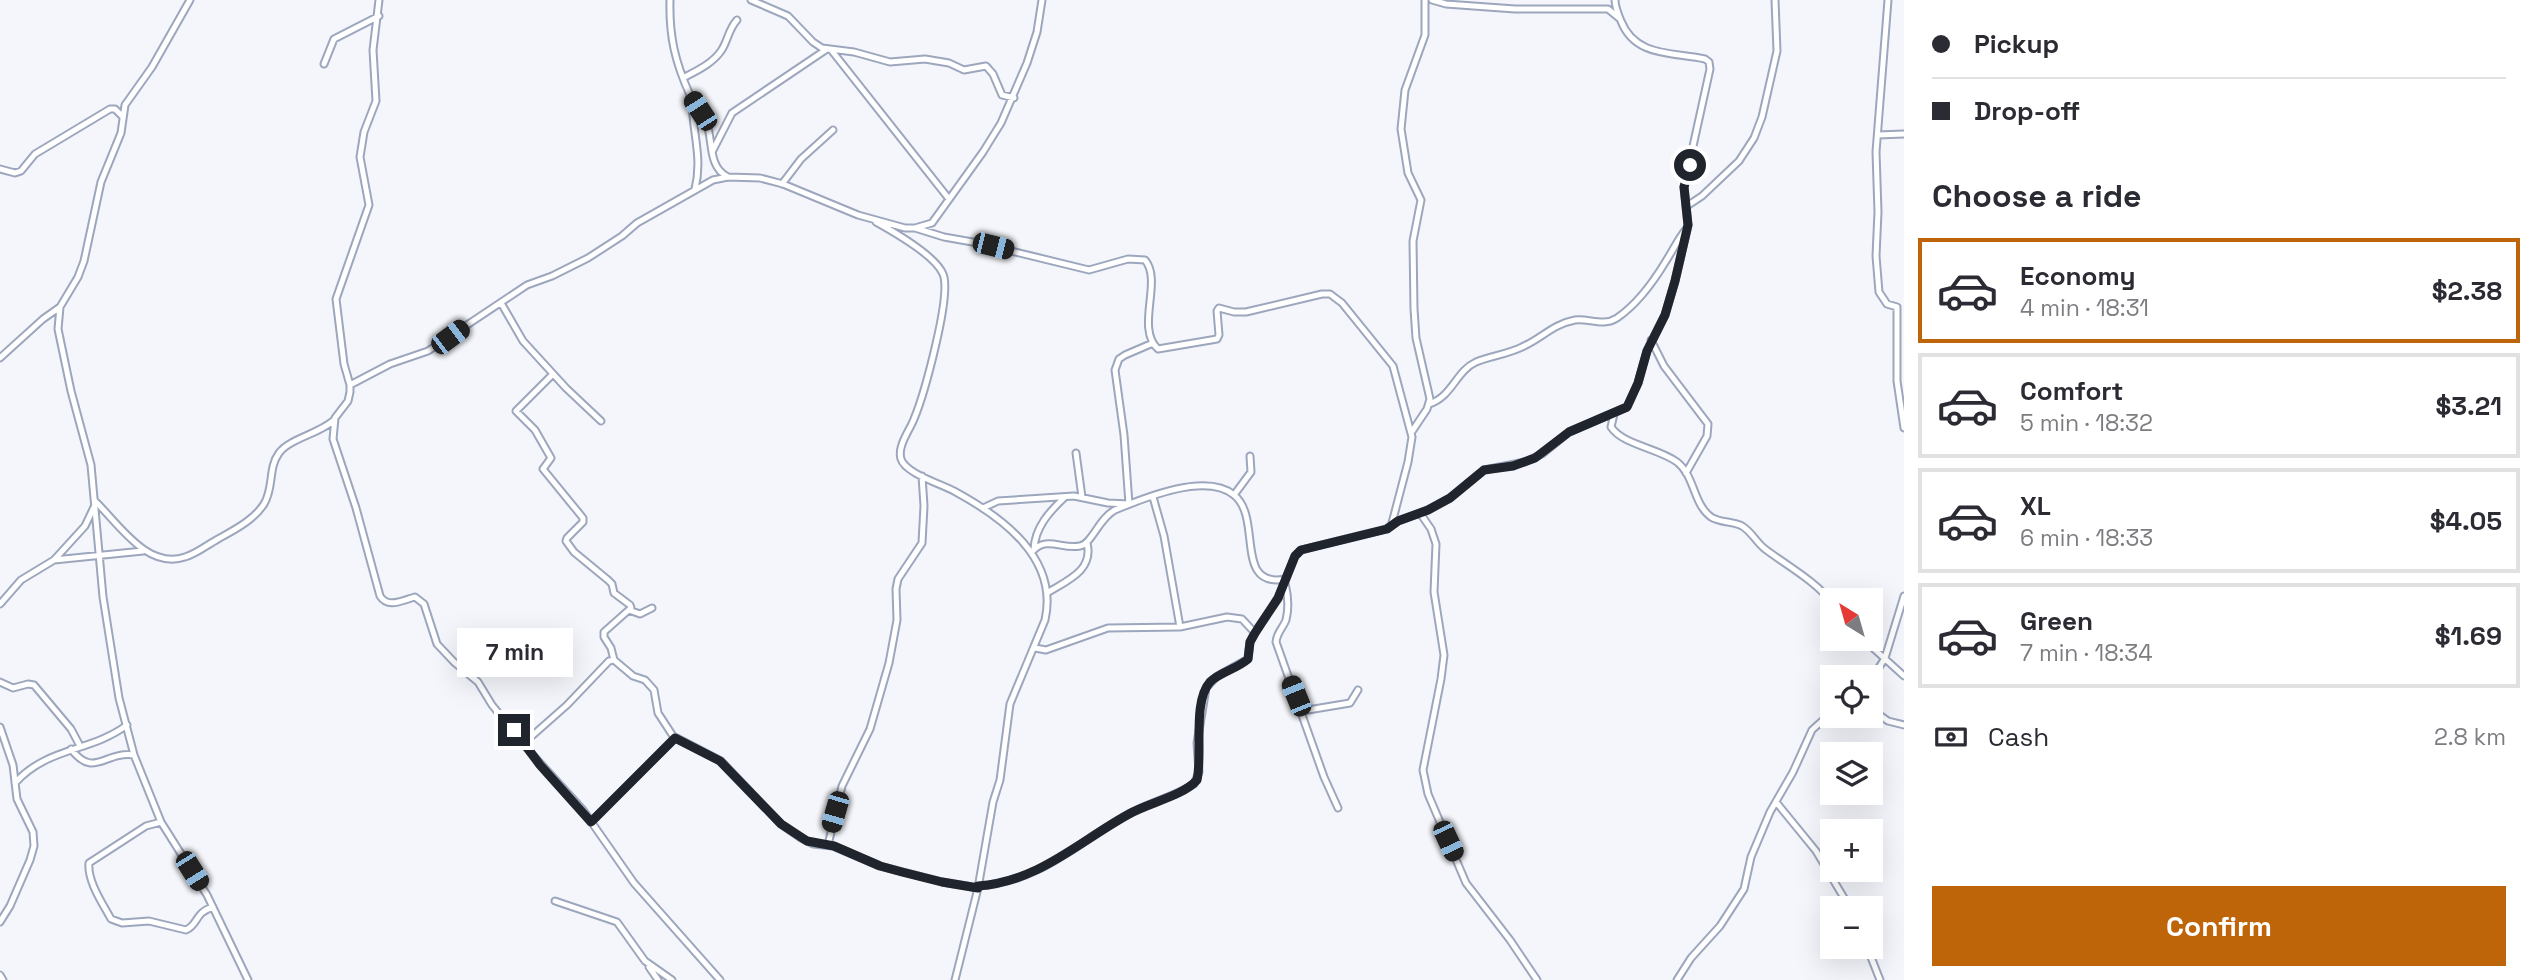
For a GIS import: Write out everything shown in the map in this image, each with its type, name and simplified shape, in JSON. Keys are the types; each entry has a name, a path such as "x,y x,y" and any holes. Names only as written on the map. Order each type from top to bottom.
{"street":[{"path":"190,0 152,67 127,102 117,144 101,182 84,261 60,307 58,318 61,349 92,465 102,589 113,664 134,755 161,822 213,907 248,980"},
{"path":"95,501 128,537 146,551 169,558 184,558 242,526 264,504 273,465 284,447 318,432 335,418 348,401 350,385 344,364 336,299 369,205 360,157 363,132 376,101 373,50 379,0"},
{"path":"670,0 670,34 683,78 706,122 719,170 728,177"},
{"path":"751,0 784,13 813,42 829,49 850,51 890,62 918,59 944,62 964,70 986,66 993,74 1002,95 1014,97"},
{"path":"350,385 390,364 428,351 527,285 588,258 622,236 636,223 713,180 728,177 760,178 905,228 932,223 994,135 1014,97 1037,32 1042,0"},
{"path":"1425,0 1424,35 1405,90 1401,129 1408,173 1421,200 1413,241 1413,310 1416,338 1429,391 1429,404"},
{"path":"1432,0 1446,4 1515,9 1608,9 1619,18"},
{"path":"553,374 516,411 535,430 551,458 543,469 583,518 583,522 566,538 568,545 585,563 608,580 614,593 630,605 629,610 603,635 614,660 632,676 648,682 654,690 658,713 675,738 720,761 765,809 793,833 807,841 828,845 880,866 942,882 978,887 1015,880 1049,865 1131,813 1194,784 1199,772 1197,743 1206,688 1216,677 1245,662 1250,655 1255,633 1278,598 1295,556 1301,550 1379,532 1459,492 1484,470 1525,462 1542,454 1569,432 1629,405 1651,340 1665,315 1687,228 1684,187 1710,74 1709,62 1705,59 1660,52 1634,42 1628,37 1619,18 1615,0"},
{"path":"1687,206 1739,162 1754,138 1762,117 1777,51 1775,0"},
{"path":"1888,0 1878,135 1876,256 1879,292 1885,302 1897,307 1897,381 1904,428"},
{"path":"324,64 334,39 379,16"},
{"path":"683,78 713,59 737,20"},
{"path":"712,152 732,113 829,49"},
{"path":"829,49 949,199"},
{"path":"692,99 692,123 700,165 695,189"},
{"path":"0,169 15,173 21,171 35,154 110,109 118,110 123,117"},
{"path":"782,184 801,159 833,130"},
{"path":"1878,135 1904,134"},
{"path":"864,216 902,238 935,262 943,273 945,282 942,310 929,367 915,418 900,452 902,462 907,468 983,508 1014,531 1033,551 1047,593 1048,606 1035,648 1010,704 1000,780 955,980"},
{"path":"915,228 1089,271 1128,258 1145,260 1150,271 1148,319 1153,343 1158,349 1217,339 1219,308 1246,312 1330,294 1342,303 1393,366 1411,433 1410,456 1391,524"},
{"path":"1411,433 1429,404 1446,394 1465,369 1476,362 1519,349 1561,324 1578,320 1605,322 1614,319 1626,310 1654,278 1687,228"},
{"path":"501,303 523,341 601,421"},
{"path":"0,358 60,307"},
{"path":"1651,340 1664,366 1709,424 1707,436 1686,473"},
{"path":"1129,504 1124,435 1115,370 1117,363 1125,355 1153,343"},
{"path":"1614,414 1611,427 1615,433 1667,456 1686,473 1702,506 1711,517 1737,524 1750,531 1763,547 1820,589"},
{"path":"335,418 333,439 383,602 388,604 415,597 424,604 437,644 454,662 472,675 492,705 540,765 591,822 634,883 720,980"},
{"path":"1076,453 1082,497"},
{"path":"1234,495 1251,472 1250,456"},
{"path":"828,845 842,786 870,729 889,663 897,621 898,579 922,543 922,476"},
{"path":"1033,551 1046,543 1081,546 1087,543 1107,514 1129,504 1179,489 1199,486 1218,488 1234,495 1241,503 1249,523 1252,564 1268,579 1286,581"},
{"path":"983,508 998,501 1065,497 1129,504"},
{"path":"1033,551 1035,538 1044,520 1065,497"},
{"path":"1153,497 1164,536 1181,627"},
{"path":"0,604 21,580 54,559 90,519 95,501"},
{"path":"1420,513 1431,529 1436,544 1434,592 1444,654 1423,770 1428,794 1466,883 1510,940 1536,980"},
{"path":"1047,593 1082,569 1087,559 1087,543"},
{"path":"54,559 146,551"},
{"path":"1286,581 1288,608 1276,642 1324,778 1338,808"},
{"path":"1881,665 1904,596"},
{"path":"629,610 640,614 652,608"},
{"path":"1035,648 1046,650 1108,628 1181,627 1236,617 1242,619 1255,633"},
{"path":"1877,651 1904,676"},
{"path":"524,743 567,705 609,660 614,660"},
{"path":"0,681 13,688 33,684 71,729 80,746"},
{"path":"1302,711 1343,705 1354,699 1358,690"},
{"path":"1883,717 1904,725"},
{"path":"1677,980 1691,958 1720,926 1744,889 1751,857 1776,802 1812,730 1820,723"},
{"path":"15,783 48,758 104,739 127,725"},
{"path":"0,727 13,765 17,799 33,832 34,846 10,906 0,922"},
{"path":"591,822 675,738"},
{"path":"71,748 87,764 117,755 134,755"},
{"path":"1776,802 1825,863 1843,896"},
{"path":"161,822 146,825 89,863 92,881 111,919 122,923 149,921 186,930 201,911 213,907"},
{"path":"555,901 617,922 658,980"},
{"path":"1872,959 1880,980"},
{"path":"645,961 672,980"},
{"path":"0,975 3,980"}],"route":[{"path":"514,730 540,765 591,822 675,738 720,761 781,824 813,844 834,846 880,866 902,872 978,888 1015,880 1049,865 1131,813 1194,784 1199,772 1197,743 1206,688 1216,677 1248,659 1250,642 1278,598 1295,556 1301,550 1387,529 1391,524 1428,510 1450,498 1484,470 1513,466 1535,458 1578,427 1627,407 1638,383 1651,340 1665,315 1675,281 1688,225 1684,187 1690,165"}]}
